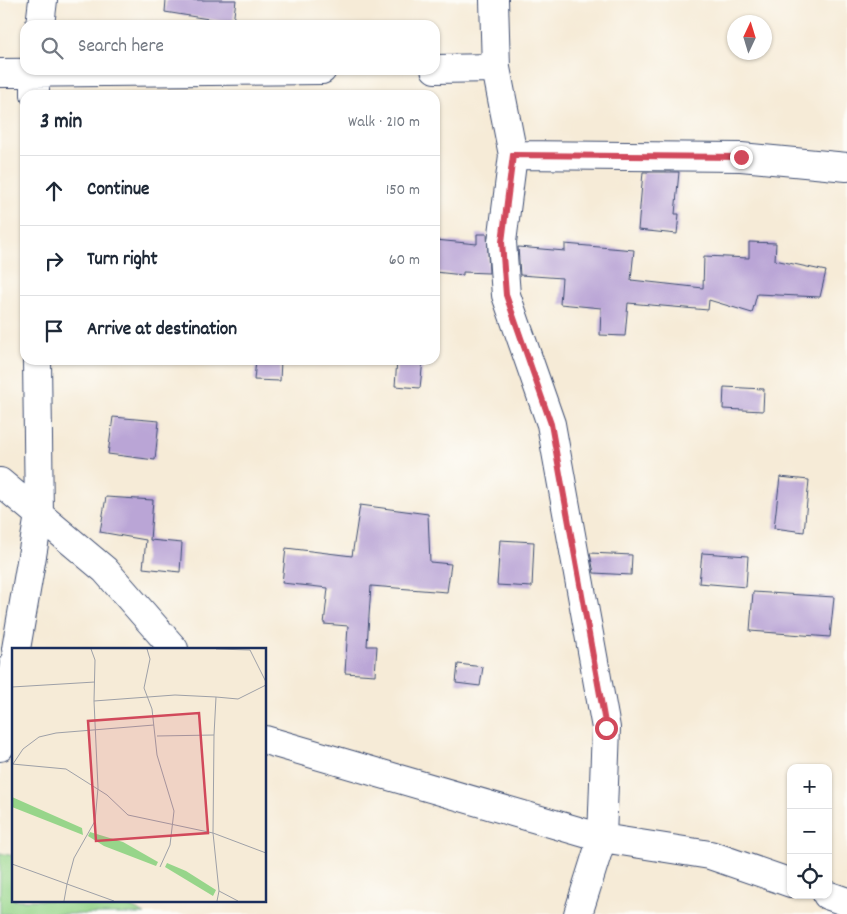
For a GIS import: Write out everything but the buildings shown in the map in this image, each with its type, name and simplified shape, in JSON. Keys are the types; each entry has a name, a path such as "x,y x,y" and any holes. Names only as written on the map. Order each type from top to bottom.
{"street":[{"path":"41,20 43,0"},
{"path":"494,0 496,68 513,155 502,242 506,295 551,424 606,728 602,838 578,914"},
{"path":"440,69 496,68"},
{"path":"0,73 35,79 163,75"},
{"path":"513,155 741,157 847,168"},
{"path":"16,648 39,514 37,365"},
{"path":"0,482 104,570 173,648"},
{"path":"0,747 12,676"},
{"path":"266,740 602,838 710,855 787,882"},
{"path":"832,897 847,902"}],"green space":[{"path":"0,853 12,856 12,902 121,902 145,914 0,914"}],"route":[{"path":"606,728 551,424 506,295 502,242 513,155 741,157"}]}
